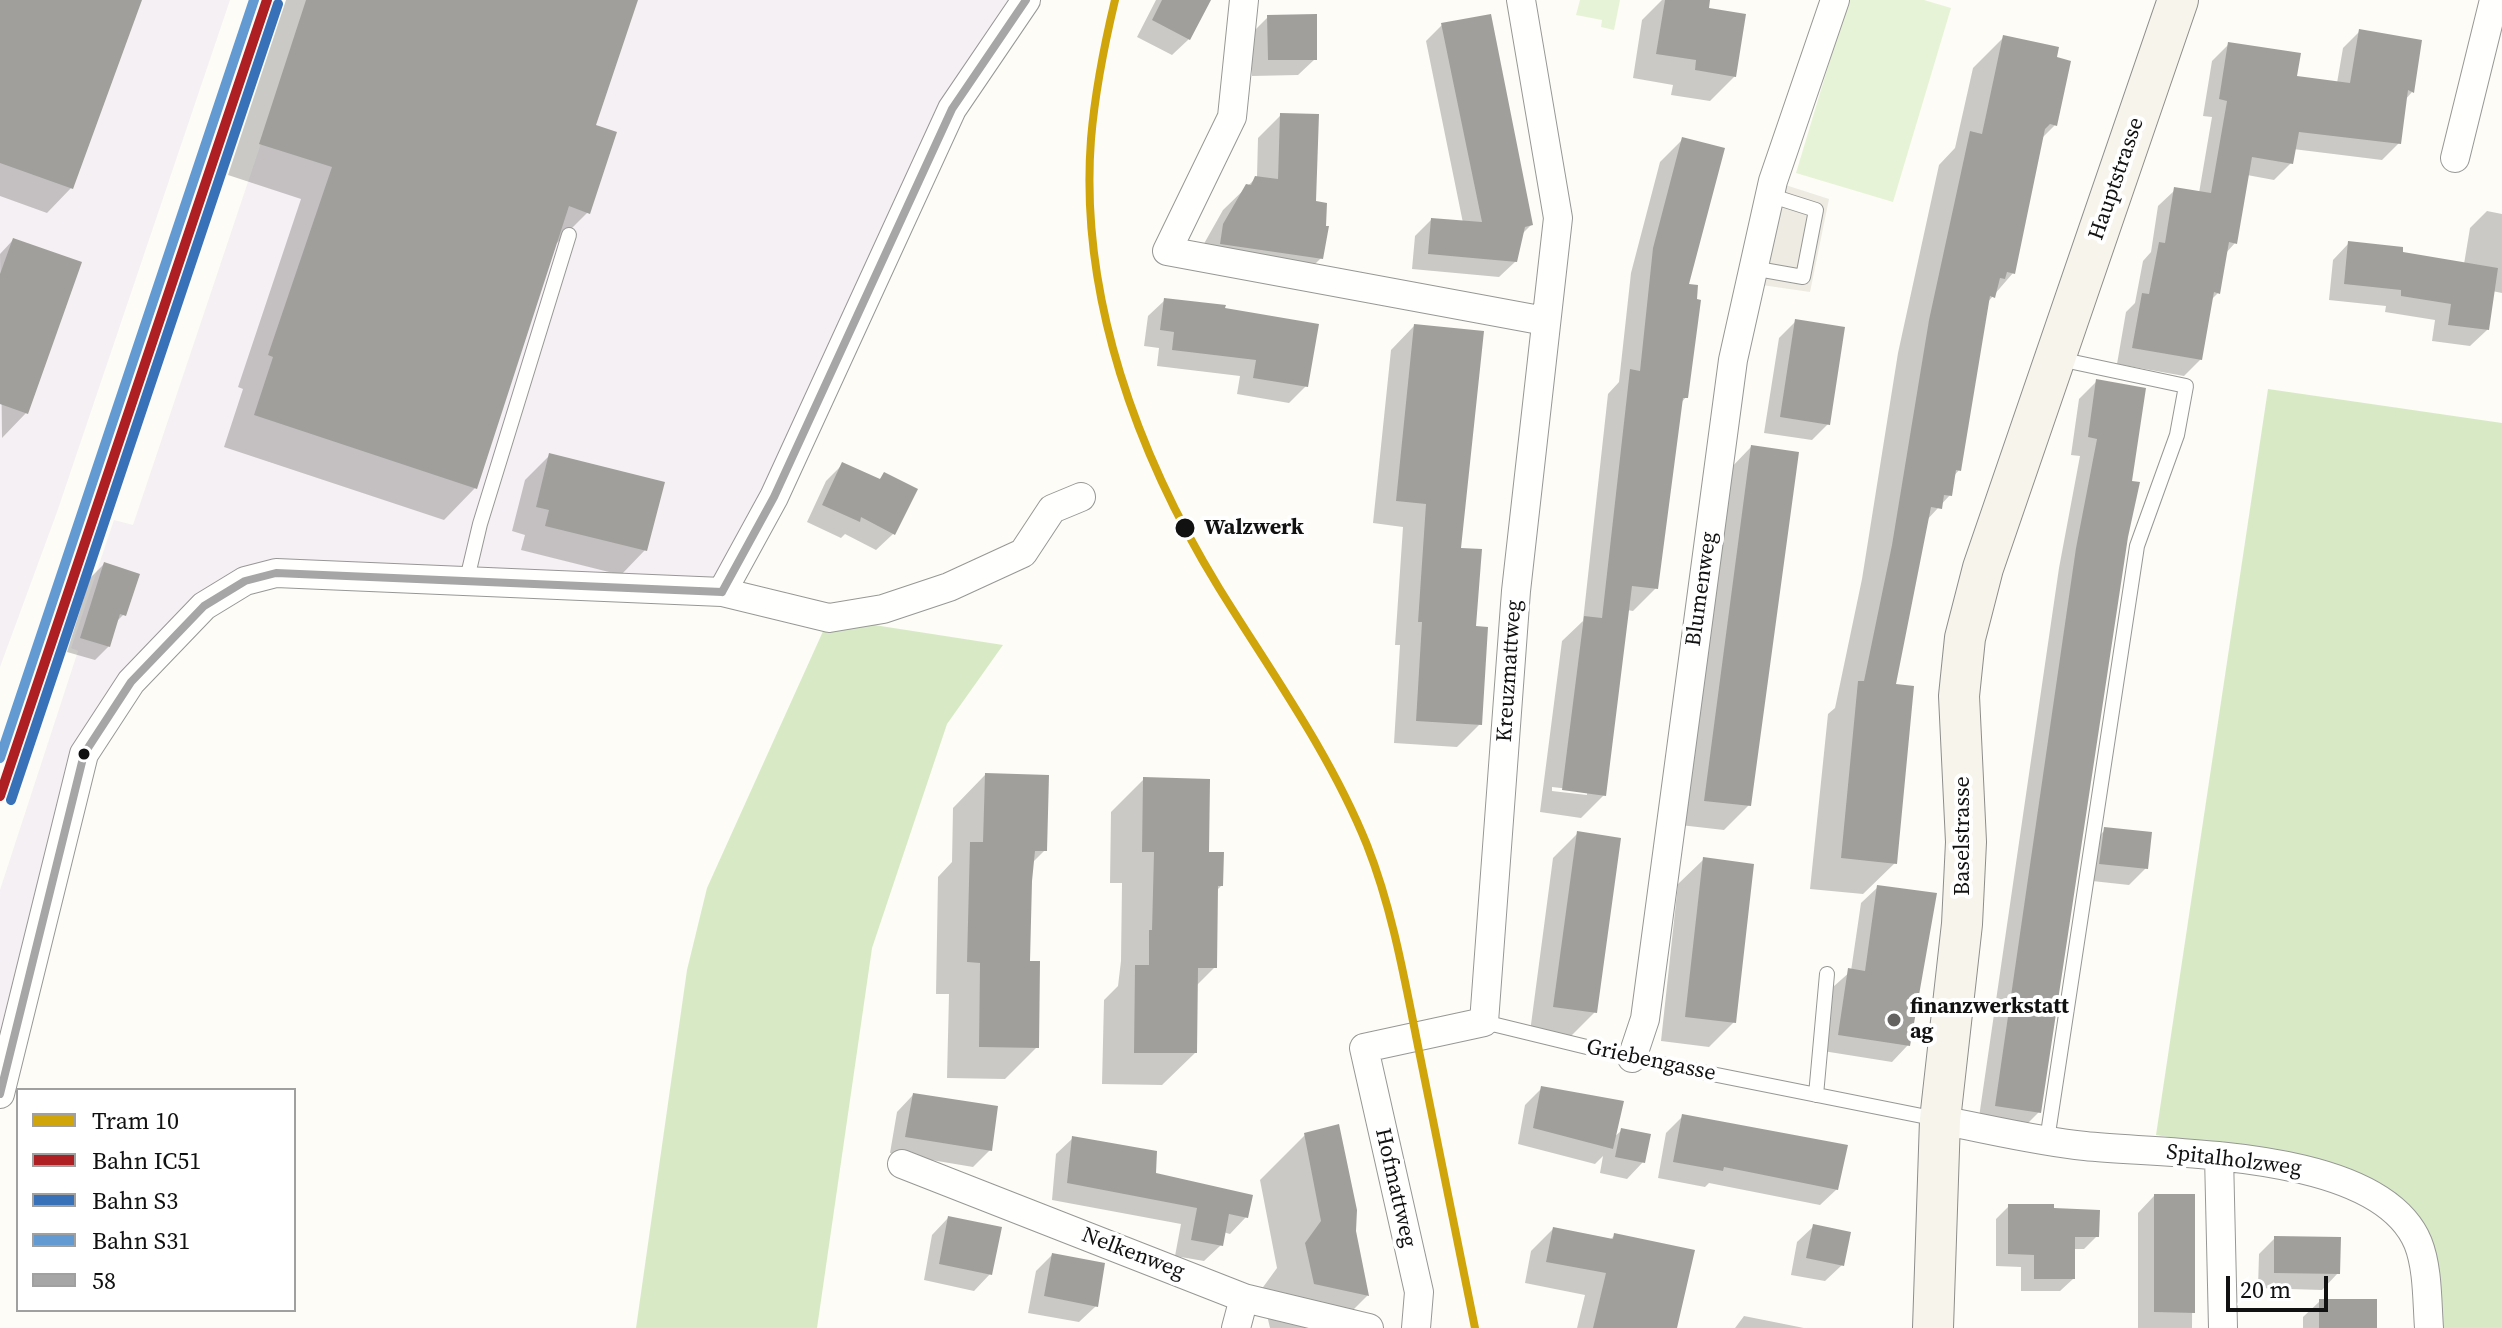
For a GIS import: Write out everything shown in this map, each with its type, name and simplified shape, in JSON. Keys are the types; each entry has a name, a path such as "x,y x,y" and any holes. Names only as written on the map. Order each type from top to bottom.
{"main road":[{"name":"Hauptstrasse","path":"2056,358 2178,0"},
{"name":"Baselstrasse","path":"1933,1328 1940,1120 1962,924 1966,842 1959,696 1965,638 1983,568 2056,358"}],"street":[{"path":"722,592 774,497 952,109 1026,0"},
{"path":"1244,0 1232,117 1167,251 1545,321"},
{"name":"Kreuzmattweg","path":"1484,1022 1516,591 1558,218 1521,0"},
{"name":"Blumenweg","path":"1632,1058 1645,1019 1733,360 1769,195 1791,122 1835,0"},
{"path":"2455,158 2494,0"},
{"path":"0,1094 84,754 131,682 204,606 245,581 276,573 722,592 829,618 883,609 949,587 1023,553 1052,509 1081,497"},
{"name":"Griebengasse","path":"1372,1046 1484,1022"},
{"name":"Hofmattweg","path":"1372,1046 1419,1292 1416,1328"},
{"name":"Spitalholzweg","path":"1940,1120 2047,1140 2219,1156 2310,1170 2383,1204 2399,1217 2418,1243 2429,1328"},
{"path":"2219,1156 2223,1328"},
{"name":"Nelkenweg","path":"902,1164 1244,1298 1369,1328"},
{"path":"1236,1328 1244,1298"}],"lane":[{"path":"1751,268 1803,277 1816,210 1769,195"},
{"path":"467,579 480,524 569,235"},
{"path":"2047,1140 2137,546 2177,435 2186,386 2056,358"},
{"path":"1816,1095 1827,974"},
{"name":"Griebengasse","path":"1484,1022 1632,1058 1940,1120"}],"shaded area":[{"path":"0,0 230,0 57,512 0,667"},
{"path":"309,0 1026,0 992,48 722,592 245,582 99,726 0,1094 0,890 78,651 71,648 114,520 133,525"},
{"path":"1773,181 1829,199 1810,292 1748,283"}],"green space":[{"path":"1580,0 1620,0 1614,30 1601,27 1602,20 1576,15"},
{"path":"1848,0 1924,0 1951,8 1893,202 1796,173"},
{"path":"2268,389 2502,423 2502,1328 2437,1328 2426,1238 2312,1160 2156,1135"},
{"path":"829,618 1003,645 947,724 872,948 817,1328 636,1328 687,970 707,888"}],"building":[{"path":"0,0 142,0 73,189 0,163"},
{"path":"306,0 638,0 596,125 617,132 590,214 569,206 477,489 254,415 273,357 268,355 332,167 259,144"},
{"path":"1162,0 1211,0 1190,40 1152,20"},
{"path":"1665,0 1710,0 1709,8 1746,14 1736,77 1695,70 1696,60 1656,54"},
{"path":"1317,14 1317,60 1268,60 1267,15"},
{"path":"1491,14 1533,225 1525,227 1517,262 1428,254 1431,218 1482,222 1441,23"},
{"path":"2359,29 2422,40 2414,93 2408,90 2401,144 2299,132 2293,164 2252,157 2237,244 2229,242 2220,294 2214,292 2202,360 2132,348 2142,293 2149,294 2159,242 2165,243 2174,187 2211,193 2227,101 2219,99 2228,42 2301,53 2297,76 2350,83"},
{"path":"2003,35 2059,47 2057,57 2071,61 2057,126 2050,124 2045,129 2015,274 2007,272 2005,279 2000,278 1995,298 1990,296 1961,471 1956,470 1952,496 1944,495 1942,509 1931,507 1896,684 1914,686 1897,864 1841,858 1858,681 1864,681 1892,545 1929,320 1970,131 1982,134"},
{"path":"1280,113 1319,114 1316,201 1327,203 1326,226 1329,226 1323,259 1220,244 1223,224 1246,184 1251,185 1255,176 1278,179"},
{"path":"1682,137 1725,148 1689,284 1698,285 1697,299 1701,300 1688,398 1683,398 1658,589 1632,586 1606,796 1562,790 1584,616 1602,618 1630,369 1640,371 1653,248"},
{"path":"13,238 82,262 28,414 0,404 0,274"},
{"path":"2348,241 2403,247 2403,252 2498,268 2489,330 2448,325 2451,304 2401,296 2401,290 2344,284"},
{"path":"1164,298 1226,305 1225,308 1319,324 1308,387 1253,378 1256,360 1172,350 1174,332 1160,330"},
{"path":"1795,319 1845,327 1830,425 1780,417"},
{"path":"1414,324 1484,331 1461,548 1482,549 1476,626 1488,627 1482,725 1416,721 1422,622 1418,622 1426,504 1396,501"},
{"path":"2096,379 2146,388 2132,481 2140,482 2128,537 2041,1113 1995,1106 2076,548 2097,439 2088,437"},
{"path":"1751,445 1799,452 1751,806 1704,801"},
{"path":"549,453 665,482 647,551 545,526 549,510 536,507"},
{"path":"842,462 880,479 884,472 918,489 895,535 861,517 860,522 822,505"},
{"path":"104,562 140,574 126,616 120,614 110,647 80,638"},
{"path":"985,773 1049,775 1047,851 1035,851 1032,881 1030,961 1040,961 1039,1048 979,1047 980,963 967,962 970,842 983,842"},
{"path":"1143,777 1210,779 1209,852 1224,852 1223,886 1218,886 1217,968 1198,968 1197,1053 1134,1053 1135,965 1149,965 1149,930 1152,930 1154,852 1142,852"},
{"path":"2104,827 2152,832 2148,869 2099,864"},
{"path":"1577,831 1621,838 1597,1013 1553,1007"},
{"path":"1703,857 1754,864 1736,1023 1685,1017"},
{"path":"1877,885 1937,893 1910,1046 1838,1035 1848,968 1865,971"},
{"path":"1541,1086 1624,1101 1613,1149 1533,1128"},
{"path":"913,1093 998,1106 992,1151 905,1137"},
{"path":"1682,1114 1848,1145 1838,1190 1724,1167 1723,1171 1673,1162"},
{"path":"1339,1124 1357,1210 1356,1231 1369,1296 1314,1284 1305,1243 1321,1221 1304,1133"},
{"path":"1621,1128 1651,1134 1645,1163 1615,1157"},
{"path":"1072,1136 1157,1151 1156,1173 1253,1195 1248,1218 1229,1214 1223,1246 1191,1240 1197,1208 1067,1183"},
{"path":"2154,1194 2195,1194 2195,1313 2154,1312"},
{"path":"2008,1204 2054,1204 2054,1208 2100,1210 2099,1237 2075,1237 2075,1279 2034,1279 2034,1255 2008,1254"},
{"path":"948,1216 1002,1227 992,1275 939,1264"},
{"path":"1813,1224 1851,1232 1844,1266 1806,1258"},
{"path":"1553,1227 1613,1239 1614,1233 1695,1250 1677,1328 1593,1328 1606,1273 1546,1262"},
{"path":"2274,1236 2341,1237 2340,1274 2274,1273"},
{"path":"1052,1253 1105,1263 1098,1307 1044,1296"},
{"path":"2319,1299 2377,1299 2377,1328 2319,1328"}],"tram line":[{"name":"10","path":"1115,0 1095,104 1090,198 1095,257 1105,316 1120,373 1163,484 1190,537 1318,745 1367,845 1398,947 1475,1328"}],"rail line":[{"name":"S31","path":"0,758 254,0"},
{"name":"IC51","path":"0,796 267,0"},
{"name":"S3","path":"11,800 278,4"}],"transit line":[{"name":"58","path":"722,592 774,497 952,109 1026,0"},
{"name":"58","path":"0,1094 84,754 131,682 204,606 245,581 276,573 722,592"}],"place":[{"name":"Walzwerk","path":"1185,528"},
{"name":"finanzwerkstatt ag","path":"1894,1020"}]}
